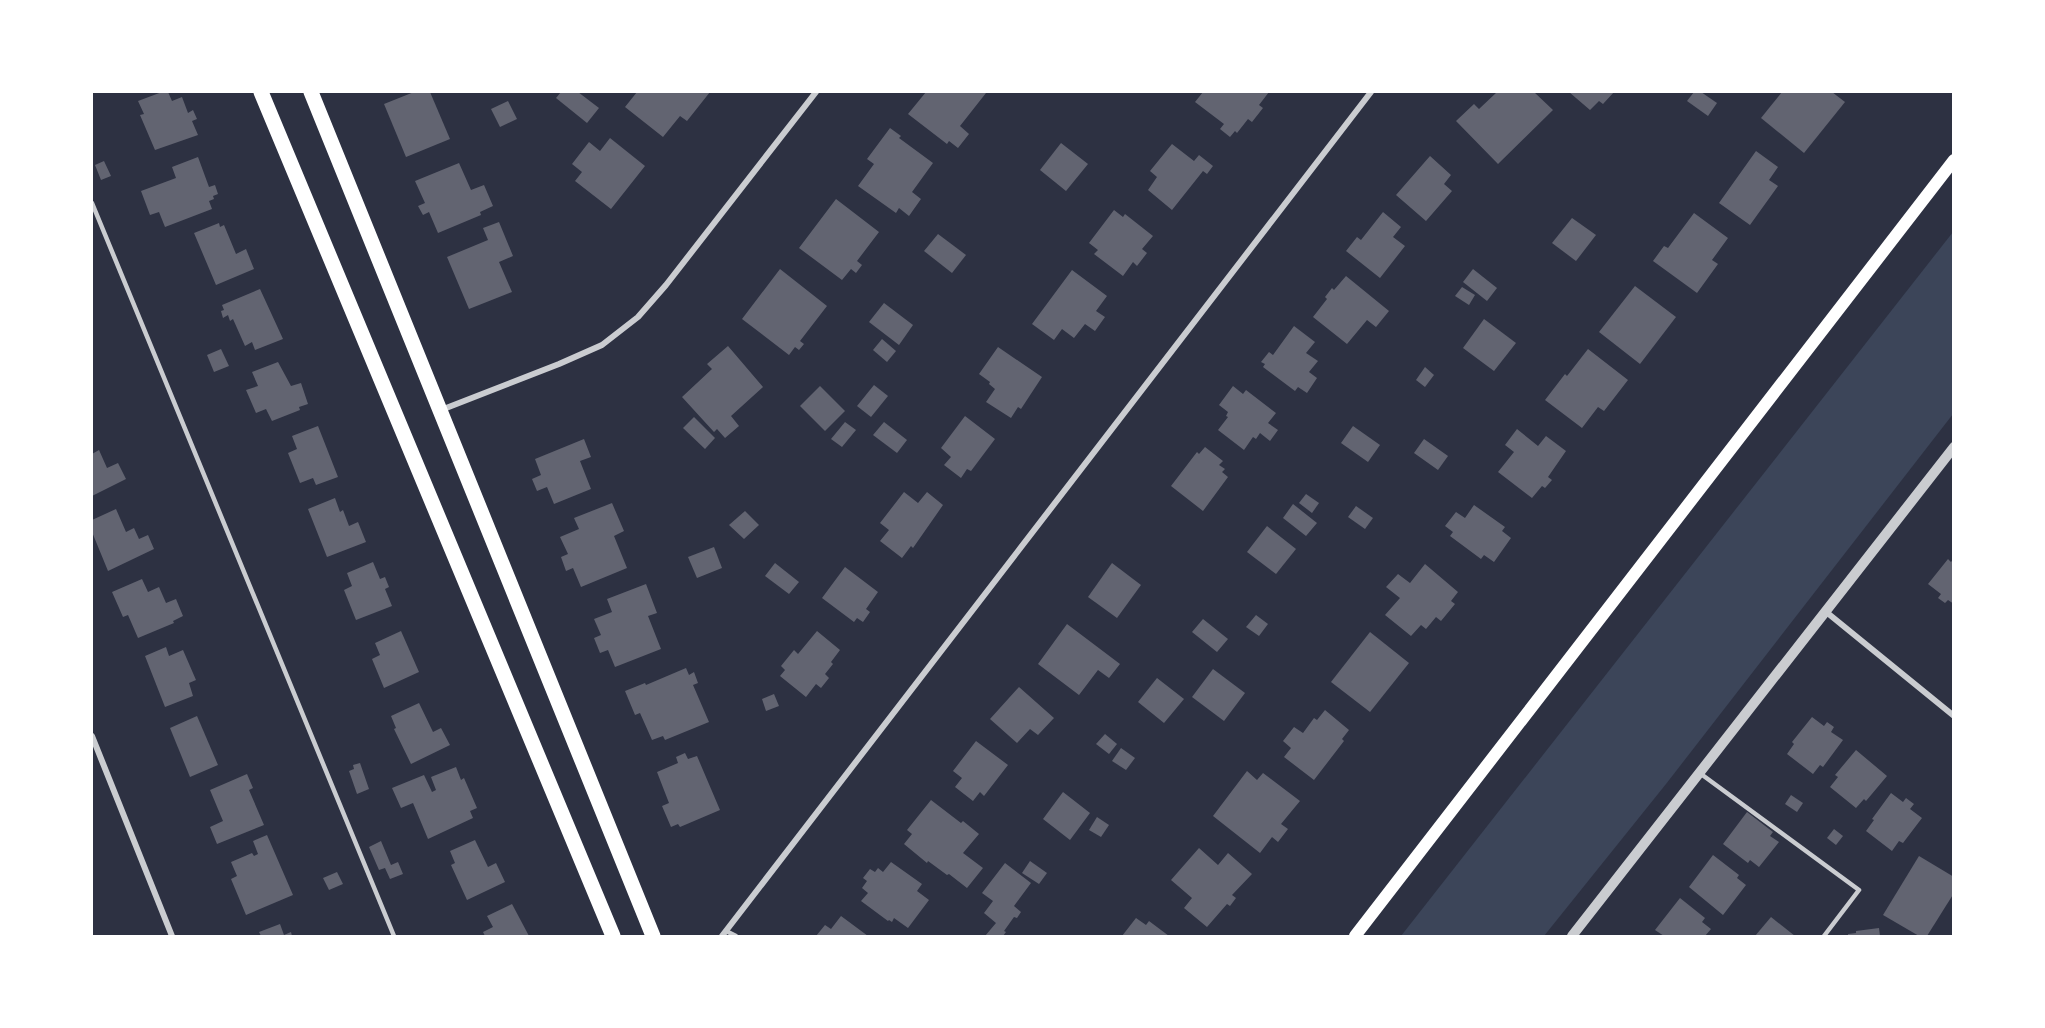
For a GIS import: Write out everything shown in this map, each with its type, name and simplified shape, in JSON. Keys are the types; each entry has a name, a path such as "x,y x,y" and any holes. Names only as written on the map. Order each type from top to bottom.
{"main road":[{"path":"261,92 613,936"},
{"path":"311,92 653,936"},
{"path":"1355,936 1953,160"}],"street":[{"path":"439,411 602,345 638,317 666,285 816,92"},
{"path":"724,934 1371,92"},
{"path":"1572,936 1953,447"},
{"path":"1825,611 1953,716"},
{"path":"92,736 171,936"}],"lane":[{"path":"92,203 394,936"},
{"path":"1699,772 1859,890 1824,936"},
{"path":"724,934 736,936"}],"shaded area":[{"path":"1953,232 1953,414 1666,784 1544,936 1401,936"}],"building":[{"path":"168,92 172,101 182,97 188,113 193,110 197,119 192,121 198,135 155,150 140,115 144,114 138,101"},
{"path":"414,92 430,92 450,139 406,157 384,104"},
{"path":"561,92 578,92 599,108 587,123 556,98"},
{"path":"637,92 710,92 687,121 680,116 663,137 625,107"},
{"path":"926,92 986,93 960,126 969,134 958,148 949,141 947,144 908,114"},
{"path":"1203,92 1269,92 1259,105 1263,108 1252,122 1248,119 1237,133 1235,131 1230,137 1220,129 1224,124 1195,102"},
{"path":"1497,92 1534,92 1553,110 1498,164 1456,121 1474,104 1479,109"},
{"path":"1569,92 1614,92 1603,104 1599,101 1590,110"},
{"path":"1694,92 1701,92 1717,103 1708,116 1687,101"},
{"path":"1782,92 1832,92 1845,102 1804,153 1761,118"},
{"path":"508,101 517,119 500,127 491,109"},
{"path":"890,128 901,136 899,138 933,163 912,192 921,199 909,216 899,208 896,213 858,186 874,164 867,159"},
{"path":"610,138 645,166 611,209 575,181 582,172 572,164 589,142 600,151"},
{"path":"1061,143 1088,164 1066,191 1040,170"},
{"path":"1172,144 1194,161 1199,155 1213,166 1207,174 1203,171 1172,210 1148,190 1157,177 1150,171"},
{"path":"1756,151 1778,167 1769,180 1778,186 1750,225 1719,203"},
{"path":"1430,156 1451,175 1444,184 1452,191 1426,221 1396,195"},
{"path":"198,157 209,187 215,185 218,194 209,201 212,209 165,227 159,212 150,215 141,191 176,178 172,167"},
{"path":"104,161 111,176 101,180 95,165"},
{"path":"459,163 471,190 484,185 493,206 480,212 481,215 438,233 429,212 423,215 418,206 425,203 415,181"},
{"path":"836,199 879,232 857,261 862,265 856,273 851,269 842,280 799,248"},
{"path":"1114,210 1123,217 1125,214 1153,236 1142,249 1147,253 1137,266 1133,262 1123,276 1094,254 1098,250 1089,243"},
{"path":"1383,212 1401,227 1393,237 1405,246 1380,278 1346,251 1357,237 1361,240"},
{"path":"1694,213 1728,238 1712,260 1718,264 1697,293 1653,261 1664,246 1668,248"},
{"path":"1572,218 1596,235 1576,261 1552,243"},
{"path":"499,222 513,256 499,262 512,292 469,309 447,257 488,240 483,228"},
{"path":"219,223 220,227 224,225 236,254 246,249 254,269 216,285 194,233"},
{"path":"938,234 966,255 952,273 924,251"},
{"path":"780,269 827,306 800,341 804,344 799,350 795,347 789,355 742,319"},
{"path":"1473,269 1497,288 1487,301 1463,282"},
{"path":"1072,270 1107,296 1096,311 1105,317 1095,331 1085,324 1074,338 1062,329 1054,340 1032,324"},
{"path":"1346,276 1389,311 1376,327 1367,320 1347,344 1313,317 1327,299 1325,297 1332,288 1334,290"},
{"path":"1635,286 1676,317 1640,364 1599,332"},
{"path":"1462,287 1475,295 1469,305 1455,296"},
{"path":"260,289 283,339 255,350 252,342 245,346 233,319 230,321 228,315 223,318 221,311 224,310 222,305"},
{"path":"884,303 913,325 899,345 869,322"},
{"path":"1484,319 1516,343 1494,371 1463,348"},
{"path":"1294,326 1315,342 1306,353 1318,361 1309,372 1317,378 1307,393 1298,387 1295,391 1263,367 1265,364 1261,362 1269,352 1273,355"},
{"path":"882,339 896,351 887,362 873,350"},
{"path":"728,346 763,387 731,416 739,426 725,438 717,429 714,432 682,397 712,369 707,364"},
{"path":"998,347 1042,377 1021,409 1018,407 1011,418 986,402 995,389 979,374"},
{"path":"221,349 229,366 214,372 207,355"},
{"path":"1588,349 1628,380 1604,411 1598,407 1582,428 1545,400"},
{"path":"278,362 291,386 301,383 308,404 299,407 300,410 272,421 266,409 256,413 246,390 258,386 252,372"},
{"path":"1425,367 1434,375 1425,387 1416,380"},
{"path":"874,385 888,396 871,417 857,406"},
{"path":"820,386 845,411 825,431 800,406"},
{"path":"1233,386 1243,394 1246,390 1276,413 1268,423 1278,430 1270,441 1260,433 1256,439 1253,437 1244,450 1218,430 1228,417 1226,416 1228,412 1219,405"},
{"path":"965,416 995,439 971,471 967,469 961,478 944,465 951,457 941,448"},
{"path":"694,417 715,438 705,449 683,428"},
{"path":"845,422 856,430 842,447 831,439"},
{"path":"884,422 907,440 897,453 873,435"},
{"path":"318,426 338,477 316,485 313,478 300,483 288,453 297,449 292,436"},
{"path":"1353,426 1380,445 1368,462 1341,443"},
{"path":"1517,429 1538,446 1546,436 1566,451 1548,477 1552,480 1545,488 1542,486 1532,498 1498,472 1514,452 1505,445"},
{"path":"584,439 591,457 580,461 591,489 554,504 547,487 537,491 532,479 541,475 535,459"},
{"path":"1424,439 1448,456 1438,470 1414,453"},
{"path":"1205,447 1223,461 1219,465 1225,469 1222,472 1228,477 1203,511 1171,486 1197,452 1199,454"},
{"path":"99,450 107,468 118,463 126,479 92,496 92,454"},
{"path":"904,492 918,503 927,492 943,505 913,548 911,546 902,558 880,541 889,530 880,523"},
{"path":"1306,494 1319,503 1312,513 1299,503"},
{"path":"335,498 349,526 358,522 366,542 327,557 308,509"},
{"path":"612,503 624,531 614,536 627,568 581,587 573,568 566,571 561,557 568,554 560,537 579,529 574,518"},
{"path":"1293,504 1317,523 1306,536 1283,518"},
{"path":"1474,505 1505,527 1502,531 1511,538 1494,562 1484,555 1481,559 1450,536 1453,532 1445,526 1456,512 1465,518"},
{"path":"1356,506 1373,518 1365,529 1348,517"},
{"path":"116,509 126,532 134,528 139,539 148,535 154,549 108,571 92,532 92,520"},
{"path":"745,511 759,525 744,539 729,525"},
{"path":"1267,526 1296,549 1276,574 1247,552"},
{"path":"714,547 722,568 697,578 688,557"},
{"path":"1954,558 1954,604 1948,600 1945,603 1938,598 1941,594 1928,584 1948,559 1951,562"},
{"path":"373,562 380,579 385,577 389,587 385,589 392,606 356,620 344,590 352,586 347,573"},
{"path":"775,563 799,582 789,594 765,576"},
{"path":"1112,563 1141,585 1117,618 1088,597"},
{"path":"1425,564 1458,592 1451,601 1455,604 1441,621 1436,617 1426,629 1421,625 1411,636 1385,615 1400,598 1386,587 1398,574 1410,583"},
{"path":"845,567 878,592 866,609 870,612 863,622 857,618 854,622 822,598"},
{"path":"142,579 148,592 159,587 166,603 176,599 183,616 173,621 174,623 138,638 128,615 123,617 112,592"},
{"path":"646,584 657,613 648,616 661,649 615,667 608,650 600,653 594,638 601,635 594,619 612,612 607,599"},
{"path":"1256,615 1268,624 1259,636 1246,627"},
{"path":"1203,619 1228,639 1217,652 1192,632"},
{"path":"1067,624 1120,664 1109,678 1098,670 1079,695 1038,664"},
{"path":"401,631 419,672 384,688 372,659 380,655 375,643"},
{"path":"817,631 840,650 825,674 829,678 821,688 816,684 806,697 780,676 785,670 781,666 794,650 798,654"},
{"path":"1370,632 1409,663 1370,712 1331,682"},
{"path":"166,647 169,656 183,650 196,680 189,683 193,696 165,707 145,656"},
{"path":"686,668 689,675 694,672 698,683 693,685 709,722 665,740 663,736 652,740 640,713 635,715 625,691"},
{"path":"1213,669 1245,693 1224,721 1192,697"},
{"path":"1157,678 1184,699 1164,723 1138,702"},
{"path":"1019,687 1054,718 1038,735 1030,729 1017,743 990,719"},
{"path":"774,694 779,706 766,711 762,699"},
{"path":"419,703 433,732 441,728 450,745 411,764 394,729 396,728 391,716"},
{"path":"1325,710 1349,730 1342,739 1344,741 1314,780 1284,757 1291,748 1283,741 1294,727 1303,733 1314,718 1317,720"},
{"path":"197,716 218,765 190,777 170,728"},
{"path":"1812,717 1824,726 1827,722 1834,727 1831,732 1843,740 1823,767 1820,765 1813,774 1787,754 1794,744 1792,742"},
{"path":"1105,734 1117,744 1109,754 1096,744"},
{"path":"976,741 1008,765 984,796 980,792 973,801 955,787 962,778 953,771"},
{"path":"1121,748 1135,758 1126,770 1112,761"},
{"path":"1856,750 1887,776 1866,801 1864,799 1856,808 1830,787 1838,777 1835,775"},
{"path":"685,753 688,759 697,756 720,810 680,827 678,824 671,827 662,806 669,803 657,772 678,763 676,757"},
{"path":"360,763 369,789 357,794 349,771 354,769 353,765"},
{"path":"456,767 461,780 464,778 477,808 470,811 473,818 428,839 413,803 401,808 392,788 424,775 432,792 436,790 431,777"},
{"path":"1247,771 1257,780 1263,773 1300,801 1281,824 1288,829 1278,842 1272,837 1260,853 1213,816"},
{"path":"247,774 253,788 249,790 264,825 217,844 210,827 223,821 210,790"},
{"path":"1063,792 1090,813 1070,840 1043,819"},
{"path":"1891,793 1903,802 1906,798 1914,804 1910,809 1922,818 1903,843 1899,841 1892,851 1866,831"},
{"path":"1791,795 1803,803 1797,812 1785,804"},
{"path":"931,800 979,834 963,853 983,868 967,888 949,874 947,875 928,861 927,863 904,844 912,834 907,830"},
{"path":"1747,812 1773,832 1770,836 1779,842 1759,867 1750,860 1748,863 1723,844"},
{"path":"1097,817 1109,825 1101,837 1089,830"},
{"path":"1834,829 1843,836 1836,845 1827,838"},
{"path":"267,835 293,895 246,915 231,879 237,876 231,862 252,853 254,856 258,854 253,841"},
{"path":"475,840 488,867 496,863 505,882 467,900 451,865 455,863 450,851"},
{"path":"381,841 391,865 398,862 403,874 390,879 385,868 379,870 369,847"},
{"path":"1199,848 1218,865 1228,853 1252,874 1232,895 1236,898 1230,906 1227,904 1207,927 1184,908 1192,898 1171,880"},
{"path":"1713,855 1739,875 1737,878 1746,885 1723,915 1689,887"},
{"path":"1919,856 1954,877 1954,893 1927,936 1919,936 1883,915"},
{"path":"1030,861 1047,873 1039,884 1022,873"},
{"path":"891,862 922,884 917,891 929,900 908,928 894,918 892,922 888,921 861,901 868,893 862,888 867,881 863,878 870,869 875,872 878,868 883,872"},
{"path":"1005,863 1031,883 1014,906 1021,912 1017,918 1014,917 1003,936 985,936 996,923 984,913 993,901 982,893"},
{"path":"337,872 343,884 329,890 323,878"},
{"path":"1680,898 1705,918 1702,922 1711,929 1705,936 1664,936 1655,930"},
{"path":"512,904 529,936 485,936 483,932 493,927 487,916"},
{"path":"841,916 868,936 816,936 825,925 831,929"},
{"path":"1771,917 1795,936 1755,936"},
{"path":"1136,918 1146,925 1149,921 1169,936 1122,936"},
{"path":"280,924 284,935 291,932 292,936 261,936 259,932"},
{"path":"1879,928 1880,936 1848,936 1856,931"}]}
